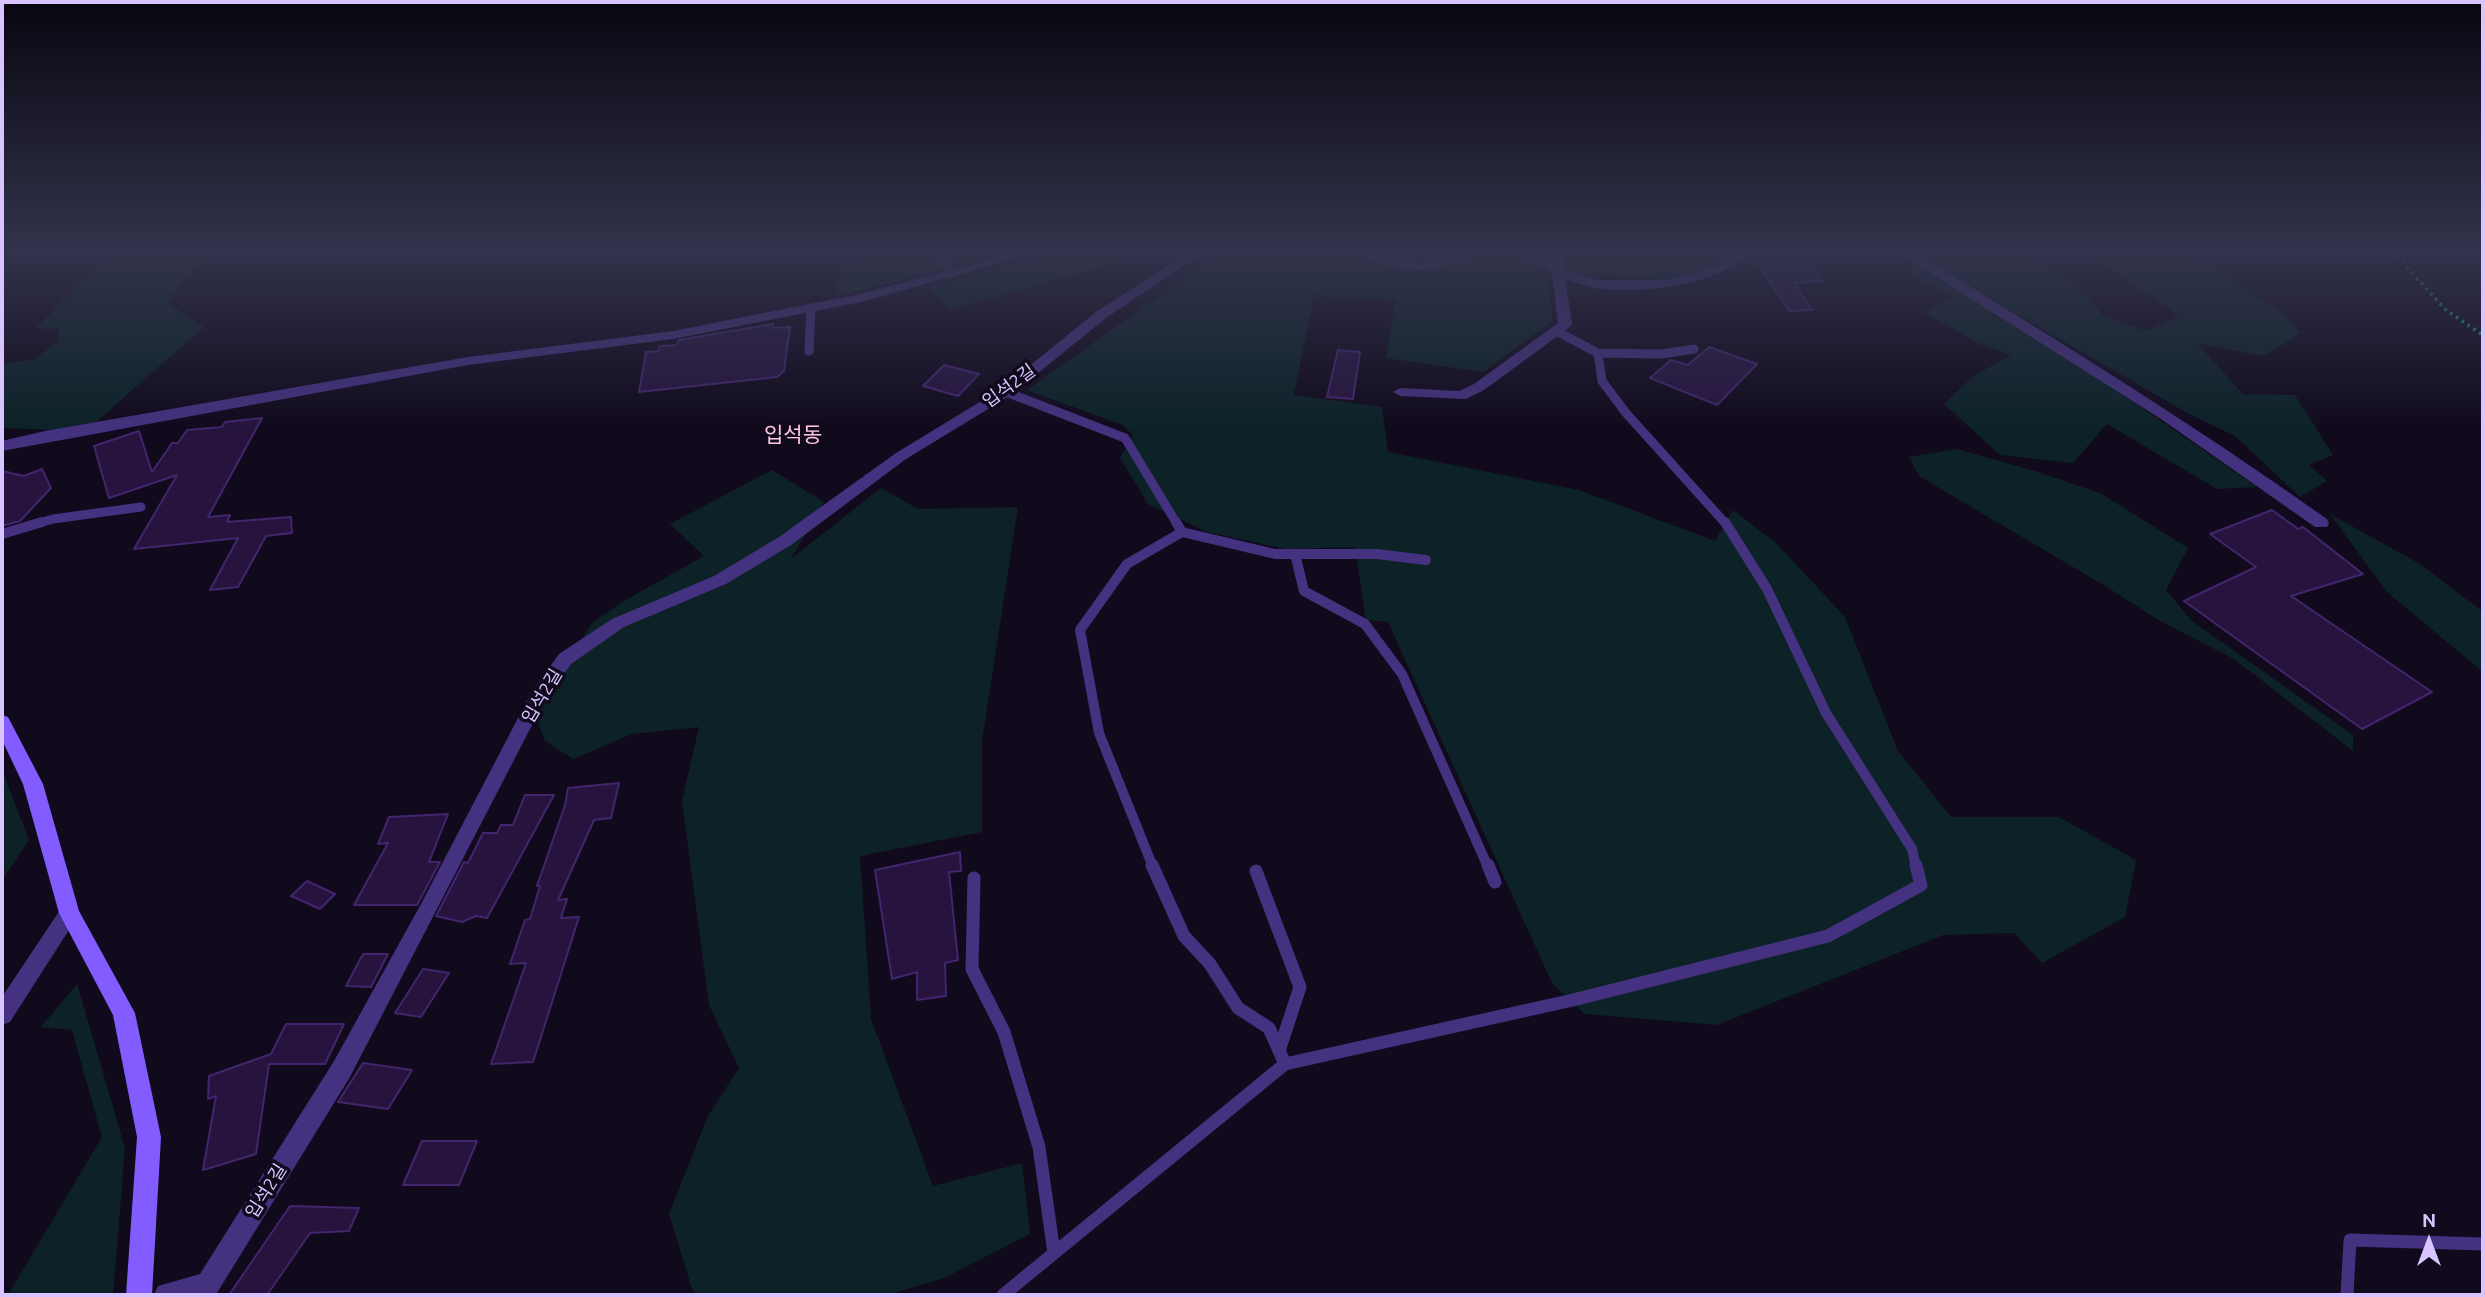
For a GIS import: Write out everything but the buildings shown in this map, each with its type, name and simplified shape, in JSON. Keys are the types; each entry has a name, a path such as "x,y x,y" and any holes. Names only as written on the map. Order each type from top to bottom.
{"street":[{"path":"2,446 45,436 468,361 673,335 798,311"},
{"name":"입석2길","path":"167,1295 208,1284 342,1069 428,910 537,698 565,659 618,623 720,580 774,548 901,456 1006,391 1108,311"},
{"path":"1400,392 1461,396 1479,387 1565,324 1563,311"},
{"path":"1999,311 2134,393 2241,464 2321,523"},
{"path":"2,722 33,784 69,913 124,1013 149,1137 139,1295"},
{"path":"2,1015 69,913"}],"lane":[{"path":"809,351 811,311"},
{"path":"1556,331 1598,353 1661,354 1694,349"},
{"path":"1003,1295 1285,1064 1573,1000 1828,936 1921,884 1912,849 1826,713 1767,589 1727,525 1626,413 1602,382 1598,353"},
{"path":"1006,391 1125,438 1182,532"},
{"path":"2,534 53,519 141,507"},
{"path":"1285,1064 1269,1028 1238,1008 1210,964 1184,936 1134,825 1097,720 1080,630 1127,564 1182,532 1275,554 1377,554 1426,560"},
{"path":"1295,554 1304,590 1364,624 1402,674 1495,882"},
{"path":"1256,871 1300,987 1279,1051"},
{"path":"974,878 972,969 1004,1032 1039,1147 1055,1253"},
{"path":"2347,1295 2350,1240 2483,1244"}],"path":[{"path":"2447,311 2483,335"}],"green space":[{"path":"53,311 179,311 204,327 96,422 55,430 2,428 2,363 33,360 57,342 59,329 36,328"},
{"path":"1139,311 1311,311 1294,395 1382,407 1388,452 1579,490 1715,541 1733,510 1775,542 1845,617 1898,751 1951,817 2059,817 2136,860 2125,917 2042,963 2014,933 1943,935 1717,1025 1585,1014 1552,983 1388,622 1366,620 1355,547 1286,549 1207,532 1148,504 1120,458 1133,435 1123,425 1027,390"},
{"path":"1393,311 1552,311 1553,321 1483,372 1386,358"},
{"path":"1991,311 2087,370 2257,487 2217,489 2107,424 2073,463 2000,455 1944,404 1972,377 2011,355 1979,344 1924,312"},
{"path":"2010,311 2098,311 2102,316 2146,331 2179,316 2171,311 2279,311 2301,333 2263,356 2197,343 2243,394 2295,395 2333,455 2309,465 2327,481 2300,497 2235,436 2189,414"},
{"path":"1957,449 2100,493 2188,548 2166,590 2192,621 2353,735 2353,751 2234,659 2160,621 1919,476 1909,457"},
{"path":"772,470 824,502 791,559 881,488 918,509 1018,507 982,741 982,832 860,856 871,1019 933,1186 1022,1163 1030,1234 944,1278 886,1295 694,1295 669,1214 708,1116 739,1068 709,1005 682,801 699,727 632,734 573,759 545,741 535,716 591,624 622,602 704,556 670,524"},
{"path":"2330,514 2420,564 2483,612 2483,672 2387,592"},
{"path":"2,770 29,840 2,880"},
{"path":"77,984 125,1148 113,1295 8,1295 102,1137 72,1030 41,1027"}],"district":[{"name":"입석동","path":"793,435"}]}
